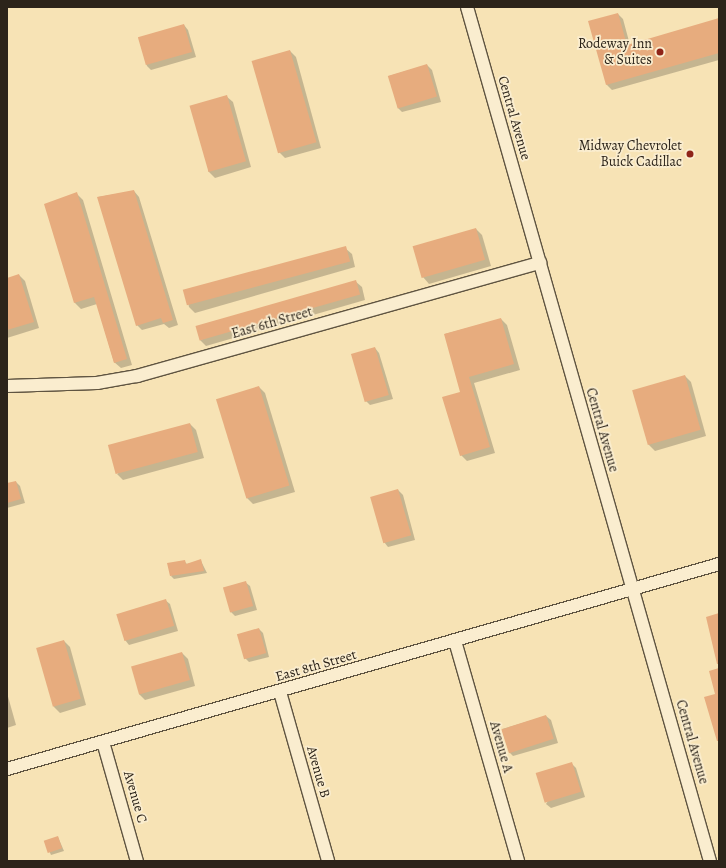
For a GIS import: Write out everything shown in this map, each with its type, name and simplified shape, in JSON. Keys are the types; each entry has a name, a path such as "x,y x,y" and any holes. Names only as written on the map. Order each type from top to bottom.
{"street":[{"name":"Central Avenue","path":"467,7 710,861"},
{"name":"East 6th Street","path":"7,386 97,383 137,376 540,263"},
{"name":"East 8th Street","path":"7,769 280,692 719,564"},
{"name":"Avenue A","path":"455,641 518,861"},
{"name":"Avenue B","path":"280,692 328,861"},
{"name":"Avenue C","path":"104,742 137,861"}],"building":[{"path":"618,13 627,45 719,18 719,53 606,85 588,21"},
{"path":"184,24 192,52 146,65 138,37"},
{"path":"290,50 316,142 278,153 252,61"},
{"path":"427,64 437,97 398,109 388,76"},
{"path":"227,95 246,161 209,172 190,106"},
{"path":"134,190 173,320 163,323 161,318 136,326 97,197"},
{"path":"77,192 127,359 114,363 94,297 74,303 44,204"},
{"path":"476,228 485,260 422,278 413,246"},
{"path":"346,246 350,261 187,305 183,290"},
{"path":"19,274 34,322 7,330 7,278"},
{"path":"356,280 360,294 200,340 195,326"},
{"path":"501,318 514,364 469,377 490,447 460,456 442,397 460,392 444,334"},
{"path":"375,347 389,395 365,402 351,354"},
{"path":"685,375 701,430 648,445 632,390"},
{"path":"259,386 289,485 246,499 216,399"},
{"path":"190,423 198,452 116,474 108,445"},
{"path":"16,481 21,499 7,503 7,483"},
{"path":"398,489 411,535 383,543 370,497"},
{"path":"201,559 204,571 170,576 167,563 185,560 186,564"},
{"path":"246,581 253,606 230,613 223,588"},
{"path":"166,599 174,626 124,641 116,614"},
{"path":"719,613 719,664 717,664 706,617"},
{"path":"259,628 266,653 244,659 237,634"},
{"path":"64,640 81,699 53,707 36,648"},
{"path":"182,652 190,680 139,694 131,667"},
{"path":"719,668 719,741 717,741 704,697 715,694 709,671"},
{"path":"546,715 554,739 509,753 501,730"},
{"path":"572,762 581,792 545,803 536,773"},
{"path":"58,836 62,848 48,853 44,841"}],"place":[{"name":"Rodeway Inn & Suites","path":"660,52"},
{"name":"Midway Chevrolet Buick Cadillac","path":"690,154"}]}
